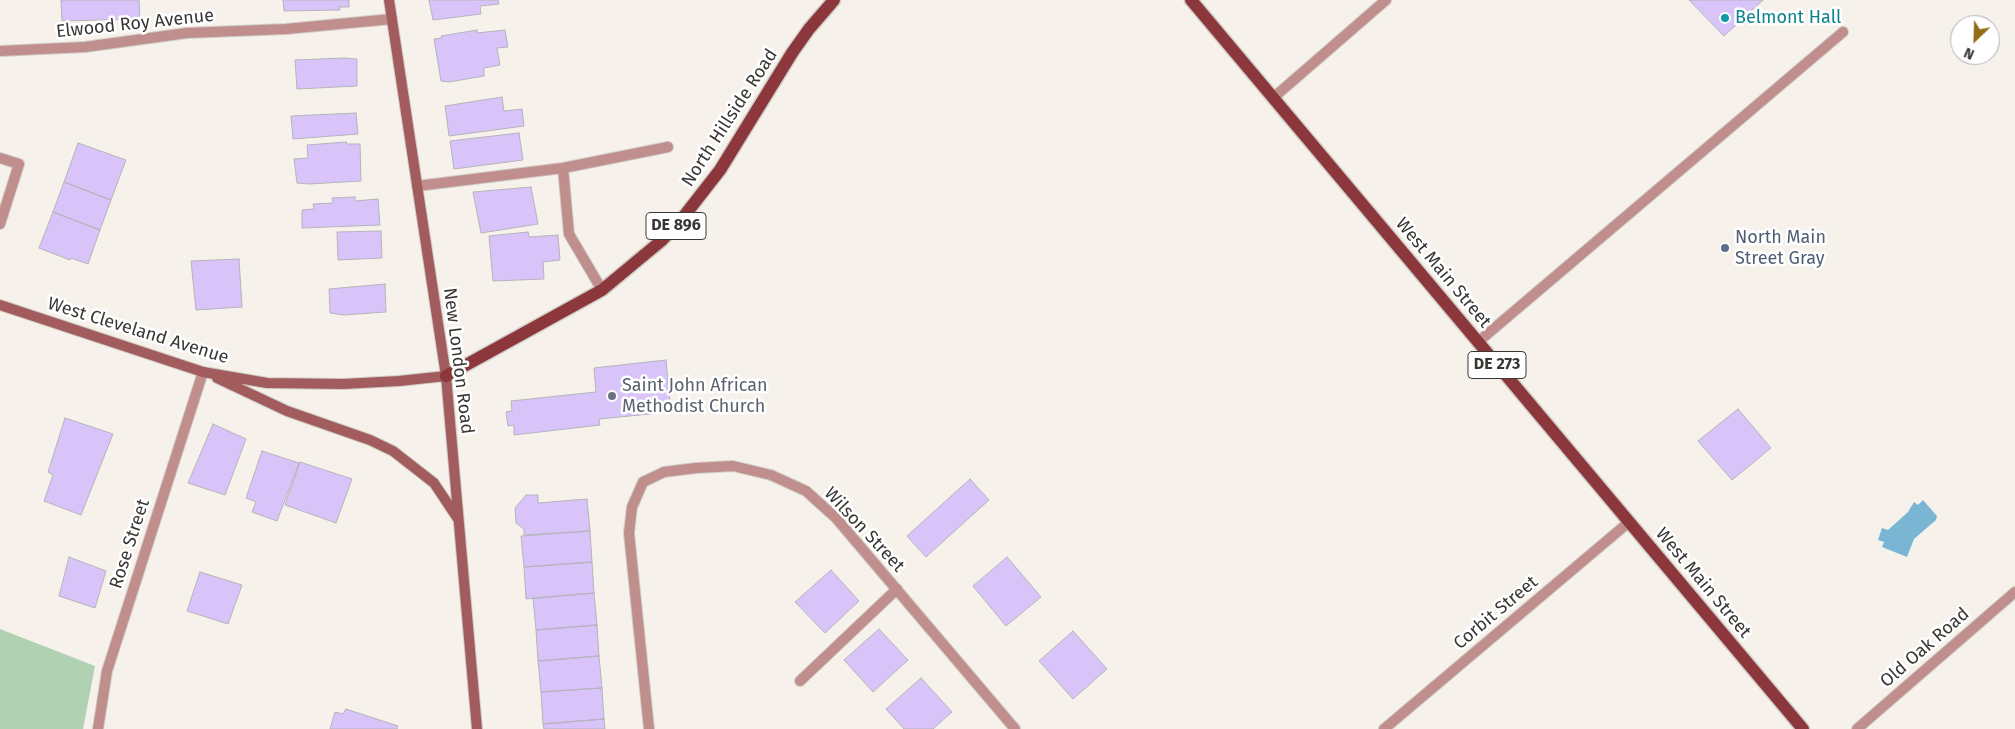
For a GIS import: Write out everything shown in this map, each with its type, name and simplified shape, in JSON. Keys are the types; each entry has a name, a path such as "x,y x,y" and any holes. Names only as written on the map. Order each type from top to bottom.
{"main road":[{"name":"New London Road","path":"389,0 446,376 477,729"},
{"name":"North Hillside Road","path":"446,376 602,290 662,241 700,198 720,170 798,45 834,0"},
{"name":"West Main Street","path":"1191,0 1803,729"},
{"name":"West Cleveland Avenue","path":"0,305 202,372 267,383 362,383 446,376"},
{"path":"202,372 287,410 370,440 393,451 434,484 459,520"}],"street":[{"path":"1273,98 1386,0"},
{"name":"Elwood Roy Avenue","path":"0,50 85,47 187,33 286,29 392,20"},
{"path":"1478,342 1843,32"},
{"path":"417,186 564,168 668,148"},
{"path":"0,158 19,164 0,224"},
{"path":"564,168 569,234 602,290"},
{"name":"Rose Street","path":"98,729 106,671 202,372"},
{"name":"Wilson Street","path":"649,729 630,533 632,507 643,482 664,472 733,466 771,475 806,491 836,518 1015,729"},
{"name":"Corbit Street","path":"1384,729 1629,522"},
{"path":"800,681 897,589"},
{"name":"Old Oak Road","path":"1857,729 2015,592"}],"green space":[{"path":"0,629 95,666 83,729 0,729"}],"water":[{"path":"1923,500 1937,516 1936,520 1914,539 1907,557 1882,547 1884,542 1878,540 1882,528 1888,530 1908,512 1914,502 1918,505"}],"building":[{"path":"61,0 139,0 140,19 62,21"},
{"path":"283,0 349,0 349,7 339,7 340,10 284,11"},
{"path":"429,0 498,0 499,4 480,6 481,14 433,20"},
{"name":"Belmont Hall","path":"1689,0 1763,0 1724,36"},
{"path":"477,30 477,33 505,30 508,47 497,48 500,65 484,68 484,76 449,82 441,81 434,39 442,38 441,36"},
{"path":"357,59 357,86 297,89 295,60"},
{"path":"502,97 504,111 522,109 524,126 449,136 445,106"},
{"path":"356,113 358,134 293,139 291,116"},
{"path":"519,133 523,160 454,169 450,141"},
{"path":"346,142 347,144 360,144 361,181 297,183 294,159 308,158 307,145"},
{"path":"78,143 126,160 111,200 64,182"},
{"path":"64,182 111,200 100,230 53,212"},
{"path":"531,187 538,224 481,233 473,192"},
{"path":"355,197 355,201 378,199 380,225 302,228 302,210 314,209 313,204 333,203 332,198"},
{"path":"53,212 100,230 88,264 71,258 70,260 39,248"},
{"path":"381,231 382,258 338,260 337,232"},
{"path":"528,232 529,237 558,235 560,260 543,262 544,279 493,281 489,236"},
{"path":"239,259 242,307 196,310 191,261"},
{"path":"385,284 386,312 344,315 330,313 329,289"},
{"name":"Saint John African Methodist Church","path":"666,360 671,412 599,419 600,425 514,435 514,425 508,426 506,412 512,411 511,401 596,392 594,368"},
{"path":"1738,409 1771,448 1732,480 1698,441"},
{"path":"65,418 113,434 81,515 44,501 53,475 48,472"},
{"path":"213,424 246,439 225,495 188,483"},
{"path":"262,451 299,463 277,521 252,512 256,502 246,498"},
{"path":"300,462 352,479 336,523 285,505"},
{"path":"970,479 989,500 926,557 907,536"},
{"path":"526,495 538,495 538,503 587,499 590,531 524,535 524,529 516,523 515,508"},
{"path":"590,531 592,562 524,567 521,536"},
{"path":"69,557 106,571 95,608 59,596"},
{"path":"1007,557 1041,597 1006,626 973,586"},
{"path":"592,562 594,593 526,599 524,567"},
{"path":"831,570 859,601 825,633 795,602"},
{"path":"200,572 242,585 228,624 187,611"},
{"path":"594,593 597,625 536,630 533,598"},
{"path":"597,625 599,656 538,661 536,630"},
{"path":"879,629 908,660 873,692 844,660"},
{"path":"1073,631 1107,669 1073,699 1039,661"},
{"path":"599,656 602,688 541,692 538,661"},
{"path":"921,678 952,712 933,729 904,729 886,709"},
{"path":"602,688 604,719 543,724 541,692"},
{"path":"346,709 398,726 397,729 330,729 335,712 343,714"},
{"path":"604,719 605,729 544,729 543,724"}],"place":[{"name":"Belmont Hall","path":"1725,18"},
{"name":"North Main Street Gray","path":"1725,248"},
{"name":"Saint John African Methodist Church","path":"612,396"}]}
